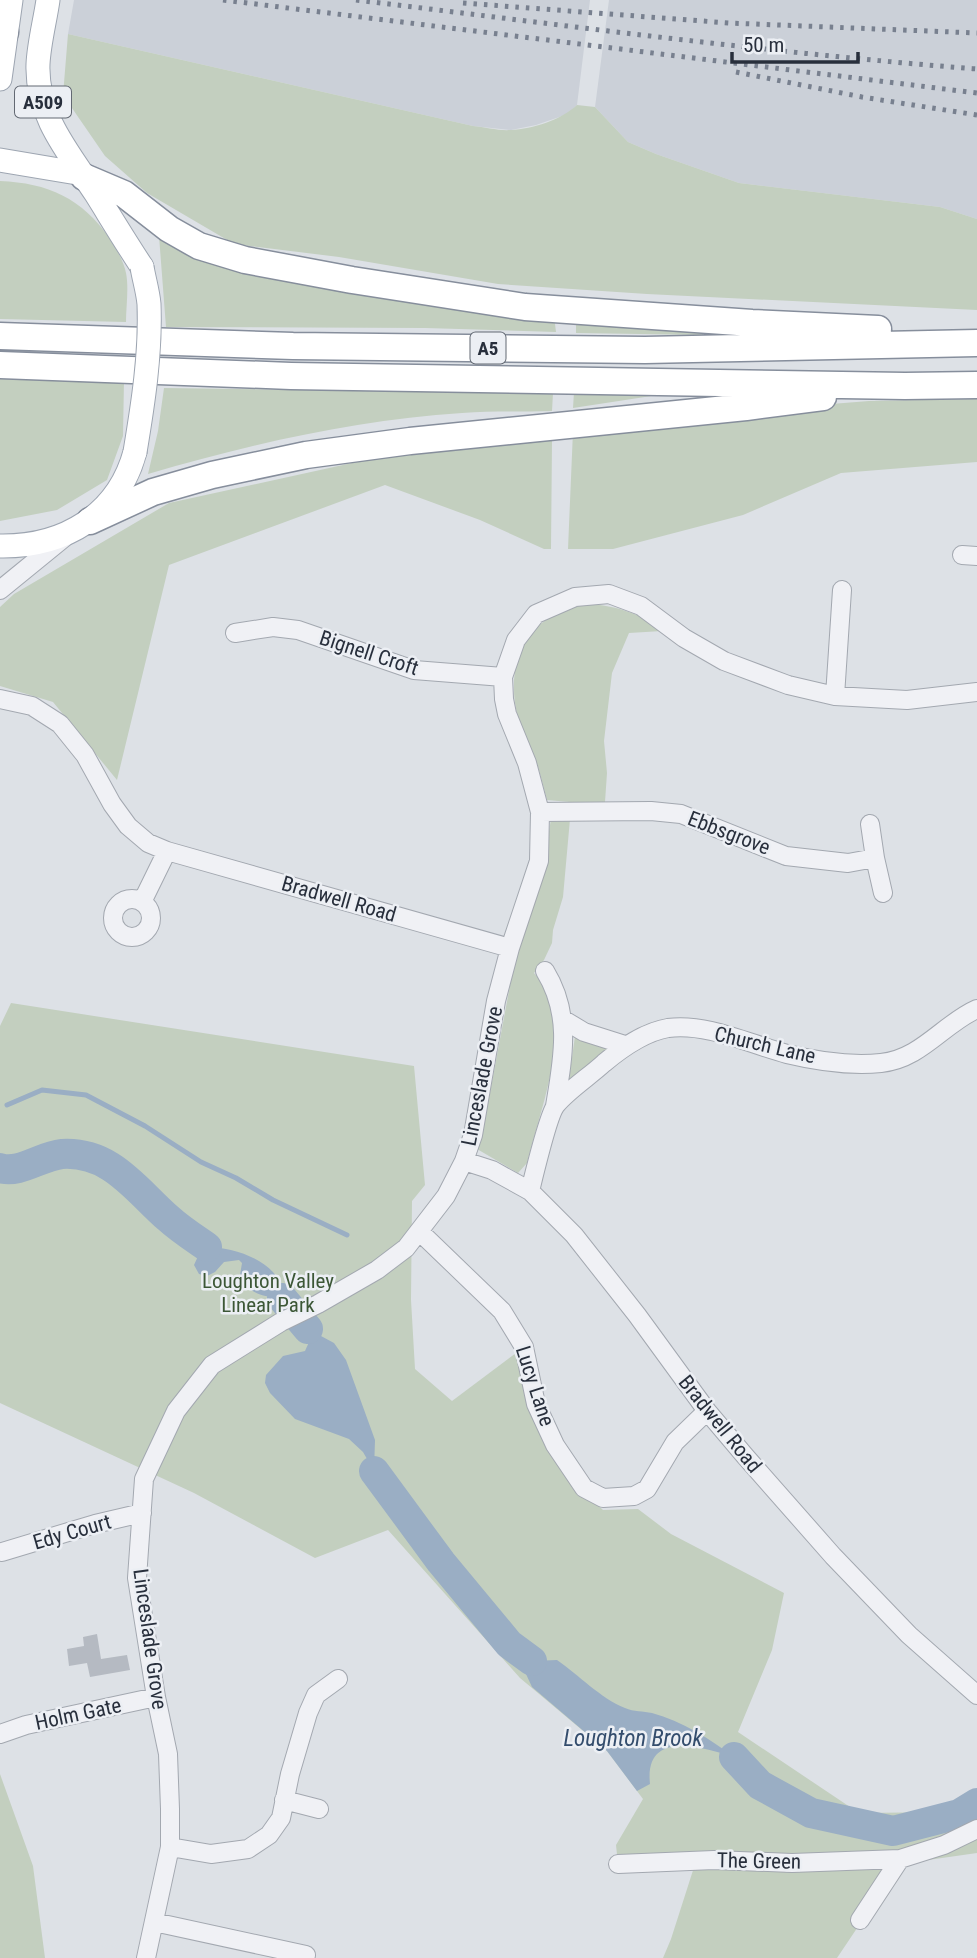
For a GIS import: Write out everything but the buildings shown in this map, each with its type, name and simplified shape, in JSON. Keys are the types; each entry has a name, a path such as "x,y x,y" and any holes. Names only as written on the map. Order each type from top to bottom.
{"highway":[{"path":"84,176 124,194 169,229 199,246 245,260 352,280 524,307 752,323 977,334"},
{"name":"A5","path":"0,336 293,346 645,350 977,343"},
{"name":"A5","path":"0,365 291,376 977,385"},
{"path":"81,527 153,492 212,475 306,455 410,441 746,407 905,386"}],"main road":[{"name":"A509","path":"0,79 3,38 11,0"},
{"name":"A509","path":"47,10 38,64 40,93 55,135 84,176"},
{"path":"0,160 84,176 142,267 149,303 144,398 135,452 117,493 81,527 24,544 0,546"}],"street":[{"path":"0,590 81,527"},
{"path":"835,696 842,590"},
{"name":"Linceslade Grove","path":"146,1958 170,1847 168,1754 156,1698 137,1578 144,1479 176,1411 212,1365 260,1334 377,1270 406,1248 446,1196 464,1161 473,1135 496,1001 510,948 539,861 540,812 527,763 507,714 503,677 516,640 537,614 575,597 609,594 641,606 684,638 724,661 788,685 835,696 907,700 977,692"},
{"name":"Bignell Croft","path":"235,634 273,627 298,630 414,670 503,677"},
{"name":"Bradwell Road","path":"0,699 32,706 60,724 85,755 112,804 128,826 148,843 167,851 510,948"},
{"name":"Ebbsgrove","path":"540,812 650,811 681,814 786,856 848,863 875,858"},
{"path":"870,824 883,893"},
{"path":"142,902 167,851"},
{"path":"530,1191 555,1106 564,1020 556,989 545,971"},
{"name":"Church Lane","path":"555,1106 625,1045 667,1028 719,1033 789,1054 858,1064 884,1062 917,1051 960,1018 977,1009"},
{"path":"564,1020 584,1032 625,1045"},
{"name":"Bradwell Road","path":"464,1161 492,1170 530,1191 574,1235 707,1411 852,1576 909,1635 977,1695"},
{"name":"Lucy Lane","path":"420,1232 502,1311 524,1348 536,1405 555,1445 584,1488 603,1499 634,1496 647,1489 675,1443 707,1411"},
{"name":"Edy Court","path":"2,1552 142,1513"},
{"path":"170,1847 211,1854 248,1849 269,1835 281,1818 308,1713 316,1695 338,1679"},
{"name":"Holm Gate","path":"0,1734 26,1725 156,1698"},
{"path":"284,1801 318,1809"},
{"name":"The Green","path":"618,1864 714,1860 792,1863 900,1859 944,1845 977,1829"},
{"path":"860,1920 900,1859"},
{"path":"154,1922 306,1955"}],"shaded area":[{"path":"74,0 590,0 577,105 568,114 511,130 473,126 68,34"},
{"path":"609,0 977,0 977,219 940,207 739,183 628,142 595,107"}],"green space":[{"path":"68,34 473,126 519,129 555,119 577,105 595,107 628,142 739,183 940,207 977,219 977,310 498,284 339,257 234,244 147,193 105,156 63,95"},
{"path":"0,181 49,189 76,203 99,225 115,247 125,269 126,322 0,319"},
{"path":"159,236 554,316 556,332 425,328 166,327"},
{"path":"576,318 703,326 703,335 576,333"},
{"path":"0,377 124,380 123,436 107,480 57,510 0,521"},
{"path":"164,388 553,393 552,411 422,416 343,427 264,443 148,474"},
{"path":"684,391 573,408 574,392"},
{"path":"977,399 977,462 841,473 743,515 613,549 568,549 573,431 742,411 869,401"},
{"path":"542,439 552,441 551,549 544,549 480,520 385,485 169,565 117,780 53,702 0,686 0,607 14,594 169,503 393,454"},
{"path":"582,604 624,610 662,631 629,633 612,673 604,741 607,773 605,802 547,800 537,763 519,723 514,698 517,661 533,631 563,610"},
{"path":"551,819 570,819 563,897 552,943 534,973 547,987 554,1007 554,1051 545,1100 527,1163 518,1173 477,1149 514,964 542,875"},
{"name":"Loughton Valley Linear Park","path":"11,1003 414,1066 425,1185 412,1201 411,1300 415,1369 452,1401 524,1347 536,1404 585,1493 603,1510 638,1509 671,1534 784,1593 772,1650 738,1732 859,1813 952,1812 977,1792 977,1853 900,1864 837,1958 663,1958 696,1861 618,1864 616,1845 643,1799 607,1751 520,1678 388,1530 315,1558 194,1493 0,1403 0,1026"},
{"path":"575,1036 610,1050 568,1086"},
{"path":"0,1774 33,1866 45,1958 0,1958"}],"water":[{"path":"207,1247 244,1254 267,1266 281,1286 282,1298 252,1291 240,1275 242,1263 239,1260 224,1262 207,1276 199,1274 194,1265 199,1254"},
{"path":"308,1329 334,1343 346,1360 375,1440 374,1471 363,1452 349,1439 295,1419 270,1393 265,1383 266,1375 283,1356 305,1351 309,1342 304,1333"},
{"name":"Loughton Brook","path":"557,1660 616,1704 674,1721 705,1737 734,1757 692,1747 666,1749 656,1755 651,1767 650,1784 637,1791 607,1751 532,1687 526,1674 532,1661"}],"waterway":[{"path":"7,1105 42,1090 86,1095 145,1126 201,1162 347,1235"},
{"name":"Loughton Brook","path":"0,1168 15,1169 62,1154 95,1159 121,1174 173,1222 207,1247"},
{"name":"Loughton Brook","path":"282,1298 308,1329"},
{"name":"Loughton Brook","path":"374,1471 441,1562 509,1644 532,1661"},
{"name":"Loughton Brook","path":"734,1757 760,1785 811,1813 893,1831 959,1814 977,1803"}],"railway":[{"path":"223,0 977,93"},
{"path":"356,0 744,47 977,69"},
{"path":"463,3 729,23 977,33"},
{"path":"736,72 862,97 977,115"}]}
